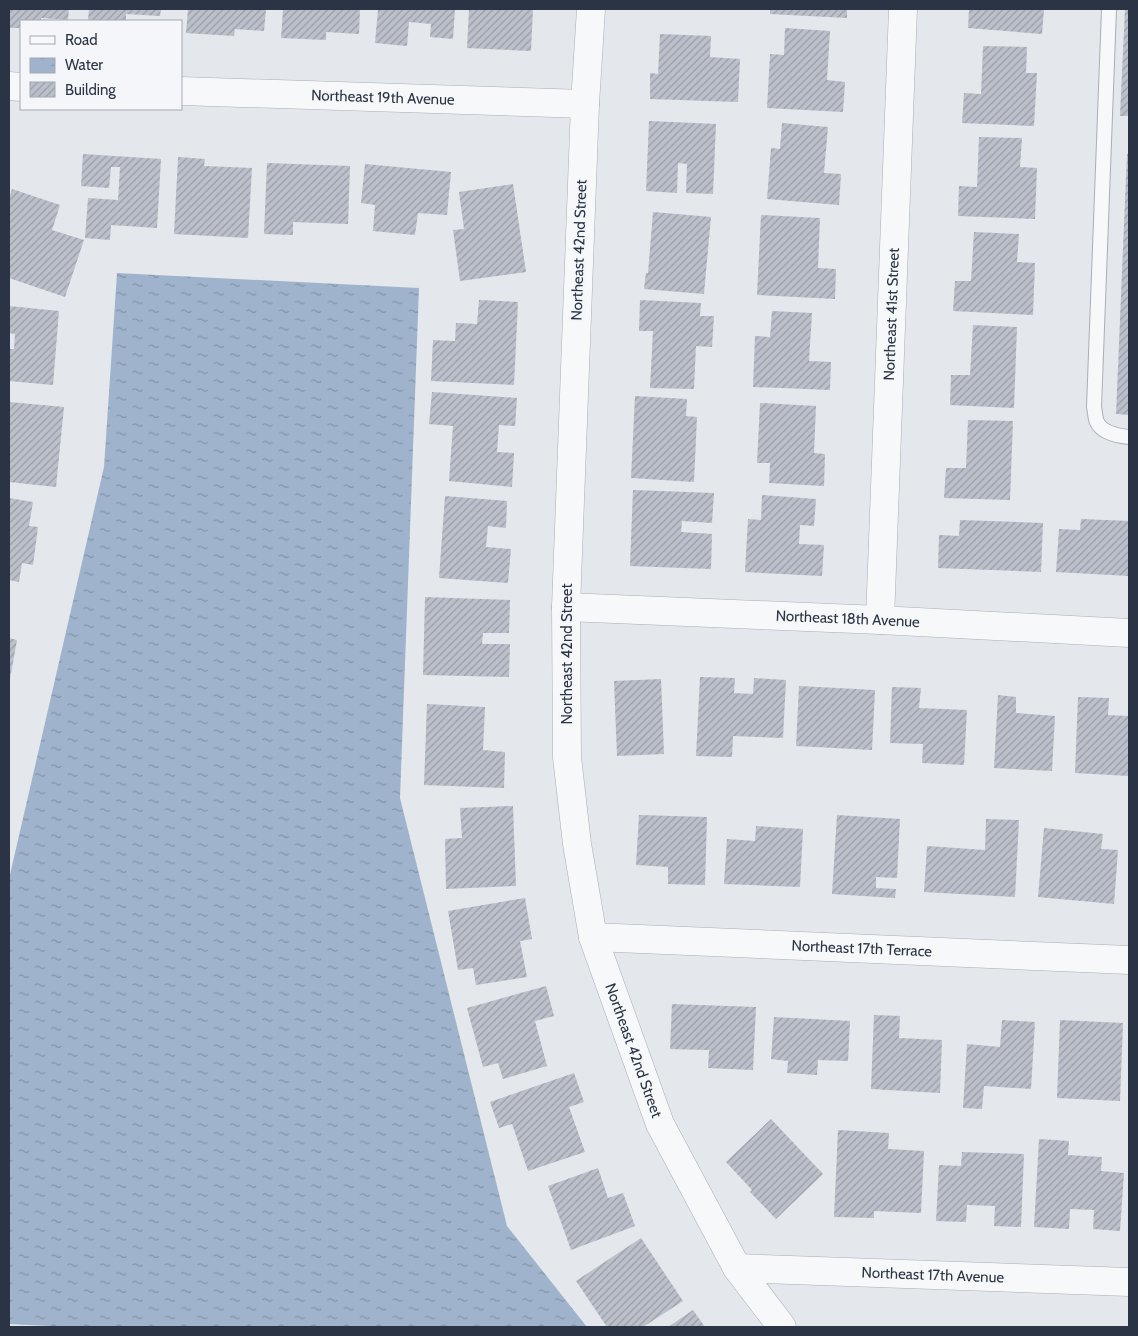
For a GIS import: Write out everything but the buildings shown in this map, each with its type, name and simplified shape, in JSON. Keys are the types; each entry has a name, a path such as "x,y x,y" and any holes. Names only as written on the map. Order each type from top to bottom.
{"street":[{"name":"Northeast 42nd Street","path":"590,9 566,607 566,757 577,844 593,937 660,1124 737,1268 782,1327"},
{"name":"Northeast 41st Street","path":"880,620 903,9"},
{"name":"Northeast 19th Avenue","path":"182,91 585,104"},
{"name":"Northeast 18th Avenue","path":"566,607 1129,633"},
{"name":"Northeast 17th Terrace","path":"593,937 1129,960"},
{"name":"Northeast 17th Avenue","path":"737,1268 1129,1282"}],"lane":[{"path":"1109,9 1094,407 1097,423 1106,431 1129,437"}],"water":[{"path":"117,273 419,288 400,798 507,1226 587,1327 70,1327 9,1324 9,879 104,467"}]}
